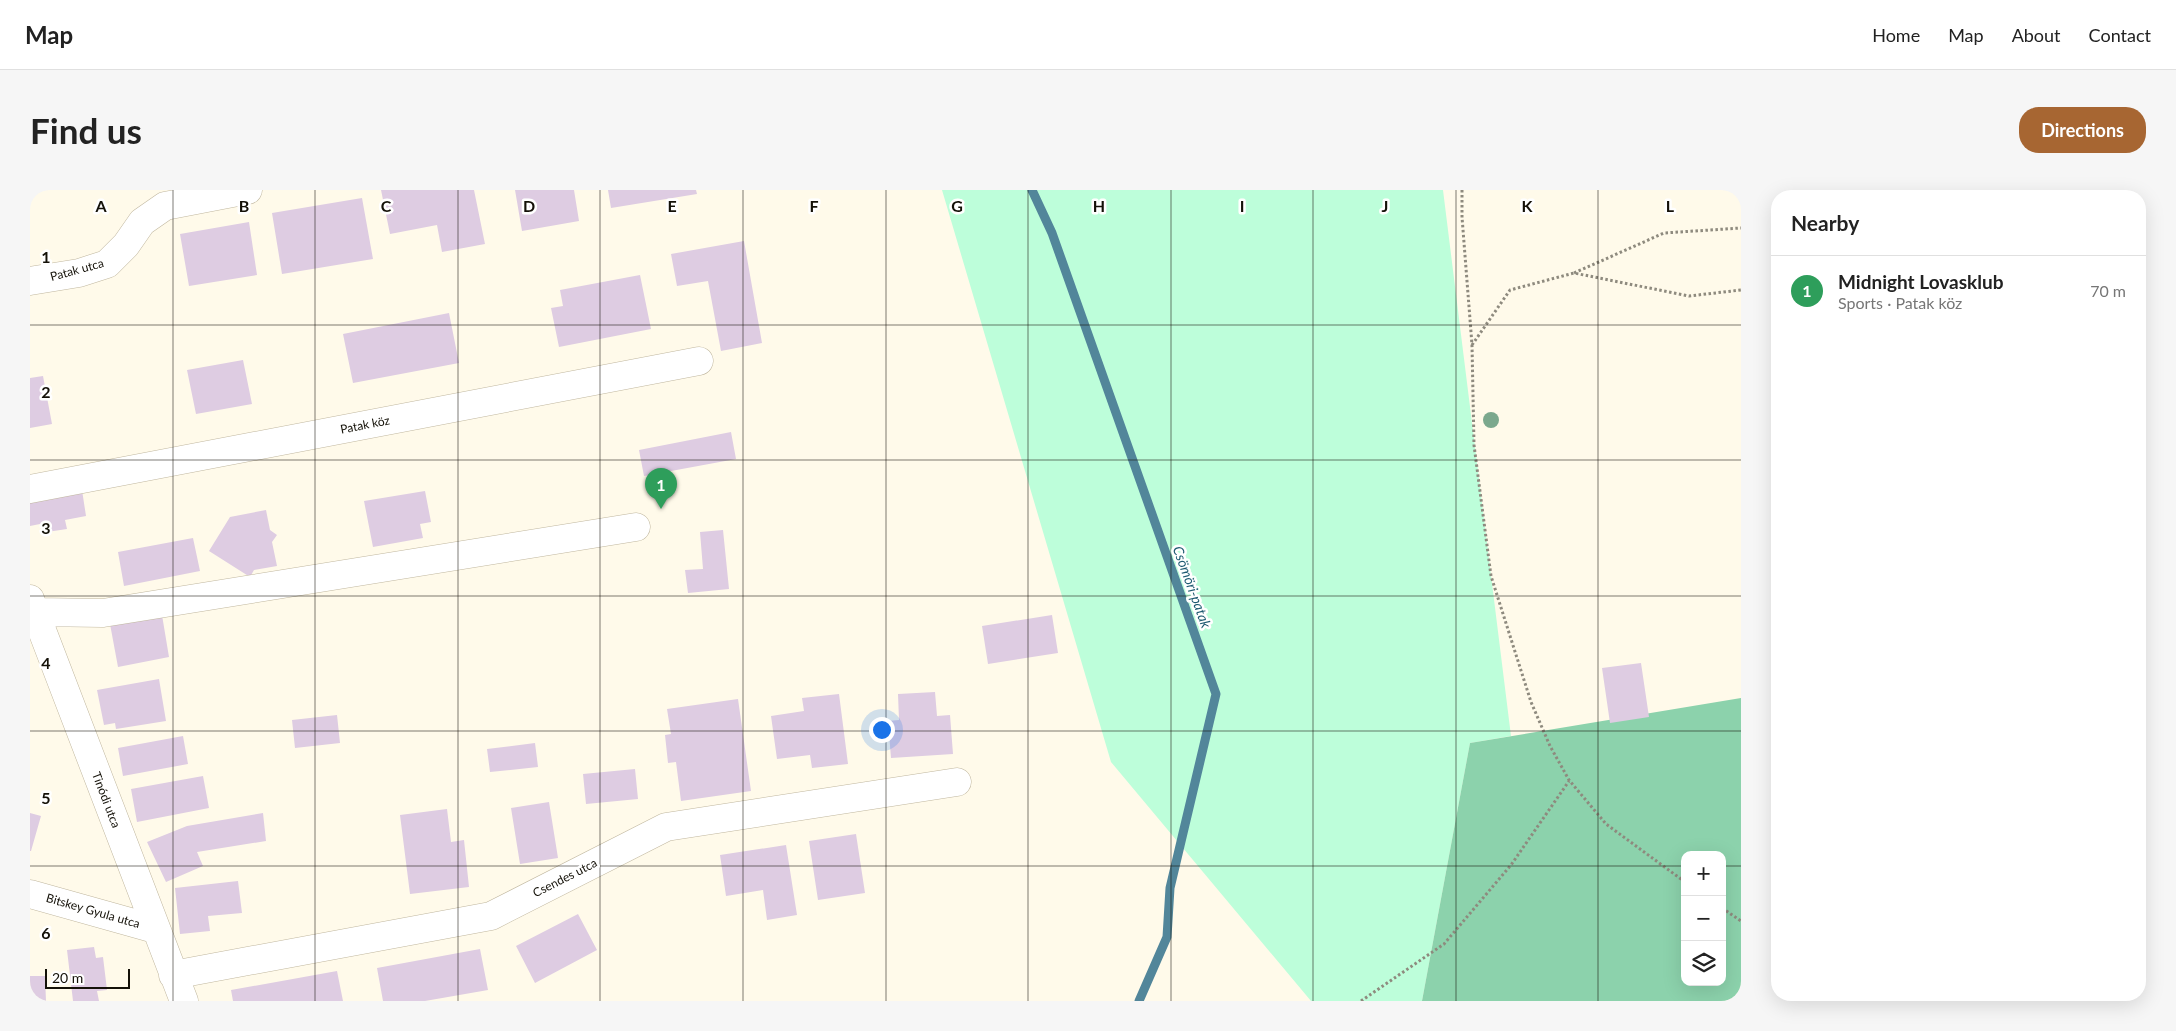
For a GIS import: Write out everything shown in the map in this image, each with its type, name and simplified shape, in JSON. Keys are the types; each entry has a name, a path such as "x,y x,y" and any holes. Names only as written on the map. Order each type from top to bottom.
{"street":[{"name":"Patak utca","path":"30,281 79,272 107,264 126,245 142,222 165,206 248,190"},
{"name":"Patak köz","path":"30,489 699,361"},
{"path":"32,605 103,613 636,527"},
{"name":"Tinódi utca","path":"32,605 184,1001"},
{"name":"Csendes utca","path":"173,976 491,916 666,826 957,782"},
{"name":"Bitskey Gyula utca","path":"30,894 155,929"}],"path":[{"path":"1462,190 1462,217 1472,345 1474,445 1490,576 1531,702 1550,746 1569,780 1606,824 1681,879"},
{"path":"1472,345 1510,290 1574,274 1664,233 1741,228"},
{"path":"1574,274 1689,296 1741,290"},
{"path":"1361,1001 1444,944 1511,865 1569,780"},
{"path":"1726,911 1741,921"}],"green space":[{"path":"942,190 1443,190 1511,736 1470,743 1422,1001 1311,1001 1111,762"},
{"path":"1741,698 1741,1001 1422,1001 1470,743"}],"building":[{"path":"381,190 474,190 485,244 442,252 437,225 390,234"},
{"path":"515,190 574,190 579,221 522,231"},
{"path":"608,190 696,190 697,194 611,208"},
{"path":"362,198 373,259 282,274 272,213"},
{"path":"249,222 257,275 189,286 180,234"},
{"path":"744,241 762,343 721,351 708,281 677,286 671,254"},
{"path":"640,275 651,329 559,347 551,308 563,306 560,290"},
{"path":"449,313 459,363 353,383 343,334"},
{"path":"243,360 252,404 196,414 187,370"},
{"path":"43,376 52,424 30,428 30,378"},
{"path":"731,432 736,459 644,476 639,450"},
{"path":"82,490 86,516 65,520 67,529 47,532 45,523 30,526 30,499"},
{"path":"425,491 431,522 420,524 423,538 373,547 364,501"},
{"path":"266,510 270,530 277,535 272,542 277,566 254,570 250,577 209,551 230,517"},
{"path":"723,530 729,589 688,593 685,570 703,569 700,532"},
{"path":"193,538 200,571 124,586 118,552"},
{"path":"162,615 169,657 118,667 110,624"},
{"path":"1052,615 1058,653 988,664 982,626"},
{"path":"1641,663 1649,717 1610,723 1602,668"},
{"path":"159,679 166,721 116,729 115,723 104,725 97,690"},
{"path":"935,692 937,716 950,715 953,754 891,758 888,721 899,720 898,694"},
{"path":"839,694 848,764 812,768 810,755 777,759 771,716 804,711 802,698"},
{"path":"738,699 751,791 681,801 676,762 668,763 665,735 671,734 667,709"},
{"path":"337,715 340,743 295,748 292,720"},
{"path":"183,736 188,764 123,776 118,748"},
{"path":"535,743 538,767 490,772 487,749"},
{"path":"635,769 638,799 586,804 583,774"},
{"path":"203,776 209,808 137,822 131,789"},
{"path":"549,802 558,858 520,864 511,808"},
{"path":"447,809 451,842 464,840 469,887 410,894 400,815"},
{"path":"30,813 41,816 31,851 30,851"},
{"path":"263,813 266,841 197,852 203,866 166,882 147,842 187,826"},
{"path":"856,834 865,893 818,900 809,841"},
{"path":"786,845 797,915 767,920 763,890 726,896 720,855"},
{"path":"238,881 242,913 208,916 210,931 180,934 175,888"},
{"path":"578,914 597,950 535,983 516,946"},
{"path":"94,947 96,958 103,957 107,990 97,991 99,1001 73,1001 67,950"},
{"path":"480,949 488,990 425,1001 383,1001 377,968"},
{"path":"337,971 343,1001 233,1001 231,990"},
{"path":"30,976 45,976 46,1001 30,1001"}],"waterway":[{"name":"Csömöri-patak","path":"1032,190 1052,233 1216,694 1170,888 1167,937 1139,1001"}],"place":[{"name":"Midnight Lovasklub","path":"661,509"}]}
